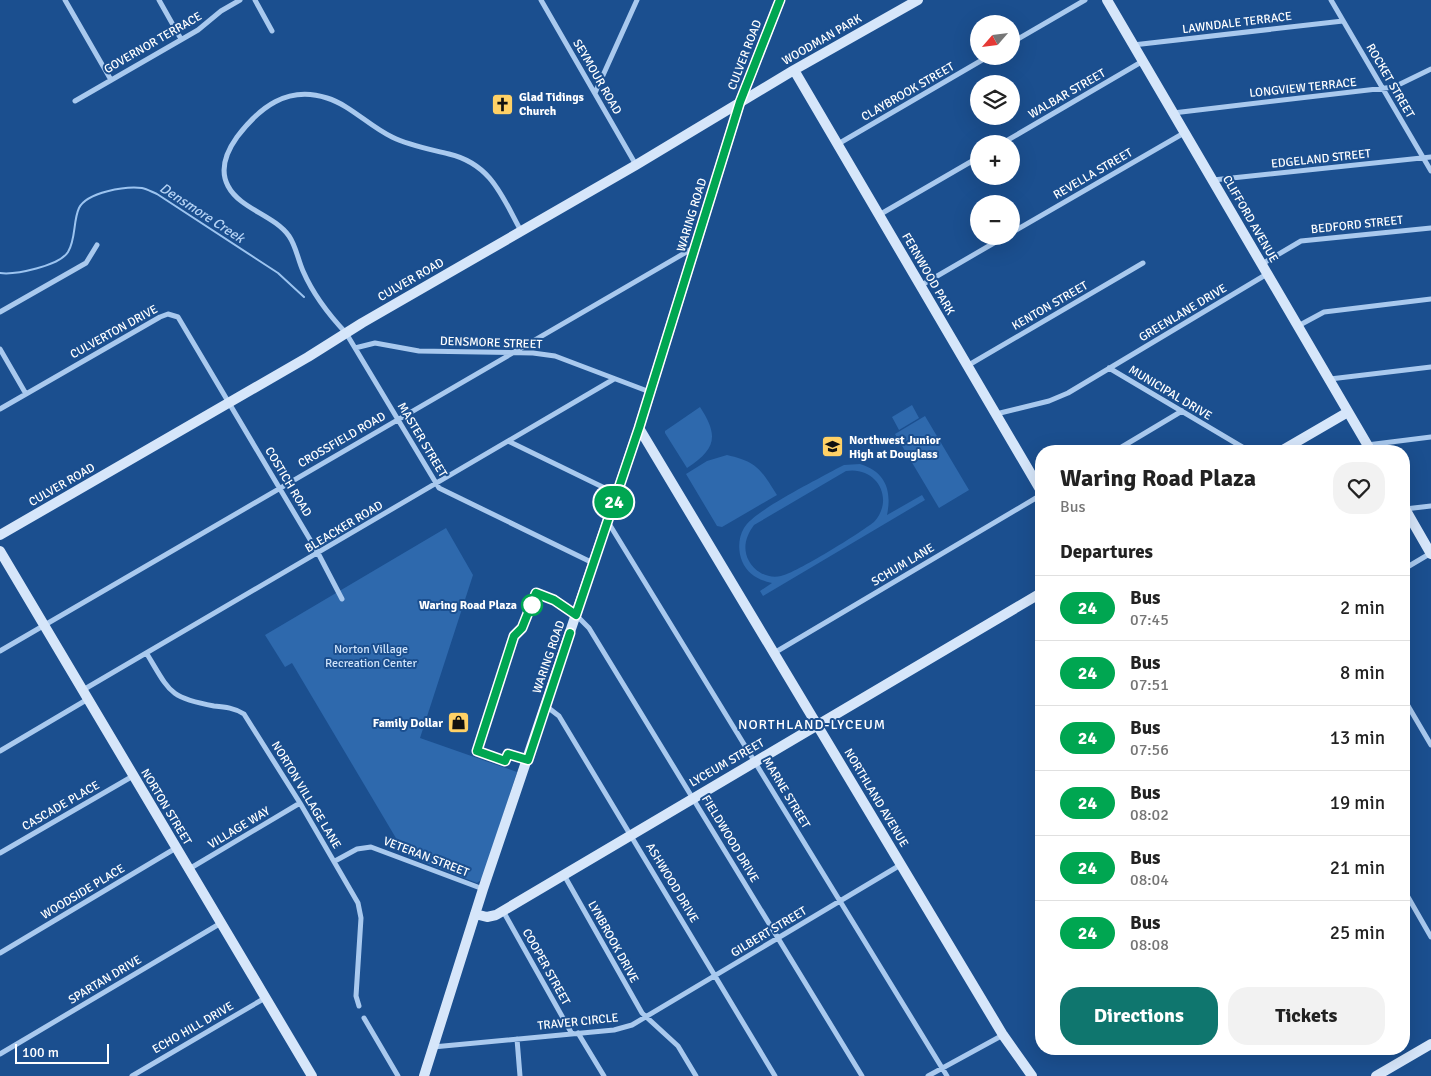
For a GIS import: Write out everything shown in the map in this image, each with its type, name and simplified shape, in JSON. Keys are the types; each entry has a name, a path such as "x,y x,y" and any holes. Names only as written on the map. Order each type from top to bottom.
{"street":[{"path":"64,0 111,80"},
{"path":"158,0 181,39"},
{"name":"GOVERNOR TERRACE","path":"75,101 198,30 221,11 240,0"},
{"path":"255,0 272,31"},
{"name":"SEYMOUR ROAD","path":"541,0 636,165"},
{"path":"595,93 637,0"},
{"name":"CULVER ROAD","path":"0,535 230,403 740,102 780,0"},
{"name":"WOODMAN PARK","path":"740,102 918,0"},
{"path":"1020,38 1085,0"},
{"name":"CLIFFORD AVENUE","path":"1107,0 1367,445"},
{"name":"ROCKET STREET","path":"1331,0 1431,171"},
{"name":"LAWNDALE TERRACE","path":"1133,45 1344,21"},
{"name":"WALBAR STREET","path":"1016,135 1143,61"},
{"name":"CLAYBROOK STREET","path":"837,145 973,65"},
{"name":"LONGVIEW TERRACE","path":"1173,113 1383,89 1403,85 1431,69"},
{"name":"FERNWOOD PARK","path":"794,70 1035,480"},
{"name":"MASTER STREET","path":"521,231 491,178 470,162 448,153 419,148 391,137 327,98 302,96 271,102 252,118 231,145 224,162 224,175 228,186 236,196 284,229 290,238 312,289 346,333 439,488 593,563"},
{"name":"WARING ROAD","path":"424,1076 483,889 639,428 740,102"},
{"name":"REVELLA STREET","path":"1020,228 1184,132"},
{"name":"EDGELAND STREET","path":"1212,180 1431,157"},
{"path":"879,215 970,162"},
{"name":"BEDFORD STREET","path":"1262,264 1301,241 1431,228"},
{"path":"0,312 86,263 96,245"},
{"path":"920,286 991,245"},
{"name":"CROSSFIELD ROAD","path":"0,651 695,247"},
{"name":"KENTON STREET","path":"967,366 1143,263"},
{"name":"GREENLANE DRIVE","path":"1109,368 1267,274"},
{"path":"1298,326 1324,312 1431,299"},
{"name":"CULVERTON DRIVE","path":"0,410 160,317 171,314 178,317 184,323 230,403"},
{"name":"DENSMORE STREET","path":"355,348 375,343 419,351 555,356 614,380 650,392"},
{"path":"0,350 26,394"},
{"path":"1329,380 1431,367"},
{"name":"MUNICIPAL DRIVE","path":"996,414 1049,401 1068,393 1109,368 1239,445"},
{"name":"BLEACKER ROAD","path":"0,751 147,654 614,380"},
{"name":"COSTICH ROAD","path":"230,403 318,553 342,599"},
{"path":"1125,445 1182,412"},
{"path":"1291,445 1348,412"},
{"name":"NORTHLAND AVENUE","path":"639,428 1003,1035 1032,1076"},
{"path":"1386,445 1431,437"},
{"path":"508,441 617,495"},
{"name":"SCHUM LANE","path":"774,653 1035,499"},
{"path":"1410,508 1431,506"},
{"path":"1410,518 1431,553 1410,565"},
{"name":"MARNE STREET","path":"607,520 947,1076"},
{"name":"NORTON STREET","path":"0,551 312,1076"},
{"name":"LYCEUM STREET","path":"475,914 487,917 503,911 1035,597"},
{"name":"FIELDWOOD DRIVE","path":"576,615 589,628 862,1076"},
{"name":"NORTON VILLAGE LANE","path":"147,654 173,694 188,701 233,709 249,718 356,896 359,908 356,996 359,1006"},
{"name":"ASHWOOD DRIVE","path":"546,706 559,716 776,1076"},
{"path":"1410,709 1431,745"},
{"name":"CASCADE PLACE","path":"0,853 133,776"},
{"name":"VILLAGE WAY","path":"189,870 300,803"},
{"name":"VETERAN STREET","path":"335,861 357,849 371,847 483,889"},
{"name":"WOODSIDE PLACE","path":"0,953 176,848"},
{"name":"GILBERT STREET","path":"646,1018 902,864"},
{"name":"LYNBROOK DRIVE","path":"564,875 646,1018"},
{"path":"1410,900 1431,937"},
{"name":"COOPER STREET","path":"503,911 572,1034"},
{"name":"SPARTAN DRIVE","path":"0,1054 221,923"},
{"name":"ECHO HILL DRIVE","path":"132,1076 265,998"},
{"path":"364,1018 398,1076"},
{"path":"646,1018 678,1046 696,1076"},
{"name":"TRAVER CIRCLE","path":"433,1048 623,1028 646,1018"},
{"path":"578,1033 604,1076"},
{"path":"928,1076 1003,1035"},
{"path":"517,1039 520,1076"},
{"path":"1377,1076 1431,1044"}],"green space":[{"path":"912,405 919,418 899,430 892,417"},
{"path":"700,407 710,426 712,441 704,455 687,468 665,431"},
{"path":"925,416 969,490 939,508 895,434"},
{"path":"727,455 746,461 758,468 777,495 722,527 717,526 686,474 707,461"},
{"path":"860,464 876,472 881,477 888,490 887,515 922,495 925,500 763,596 760,591 772,583 754,576 744,566 739,544 744,528 750,521 772,505 844,465","holes":["846,471 857,471 874,479 880,486 883,494 883,504 874,522 828,552 789,573 776,577 762,574 755,568 749,561 745,547 749,533 754,525"]},
{"name":"Norton Village Recreation Center","path":"446,528 473,575 420,738 517,772 482,879 477,883 406,855 292,663 285,667 265,635"}],"waterway":[{"name":"Densmore Creek","path":"0,273 26,271 63,257 71,247 77,213 83,202 108,191 142,188 157,194 278,273 304,297"}],"bus line":[{"name":"24","path":"570,633 528,760 508,754 505,761 477,751 514,636 522,628 536,593 554,600 576,615 639,428 740,102 780,0"}],"place":[{"name":"Glad Tidings Church","path":"503,104"},
{"name":"Northwest Junior High at Douglass","path":"833,447"},
{"name":"Waring Road Plaza","path":"532,605"},
{"name":"Family Dollar","path":"459,723"}],"district":[{"name":"NORTHLAND-LYCEUM","path":"812,724"}]}
